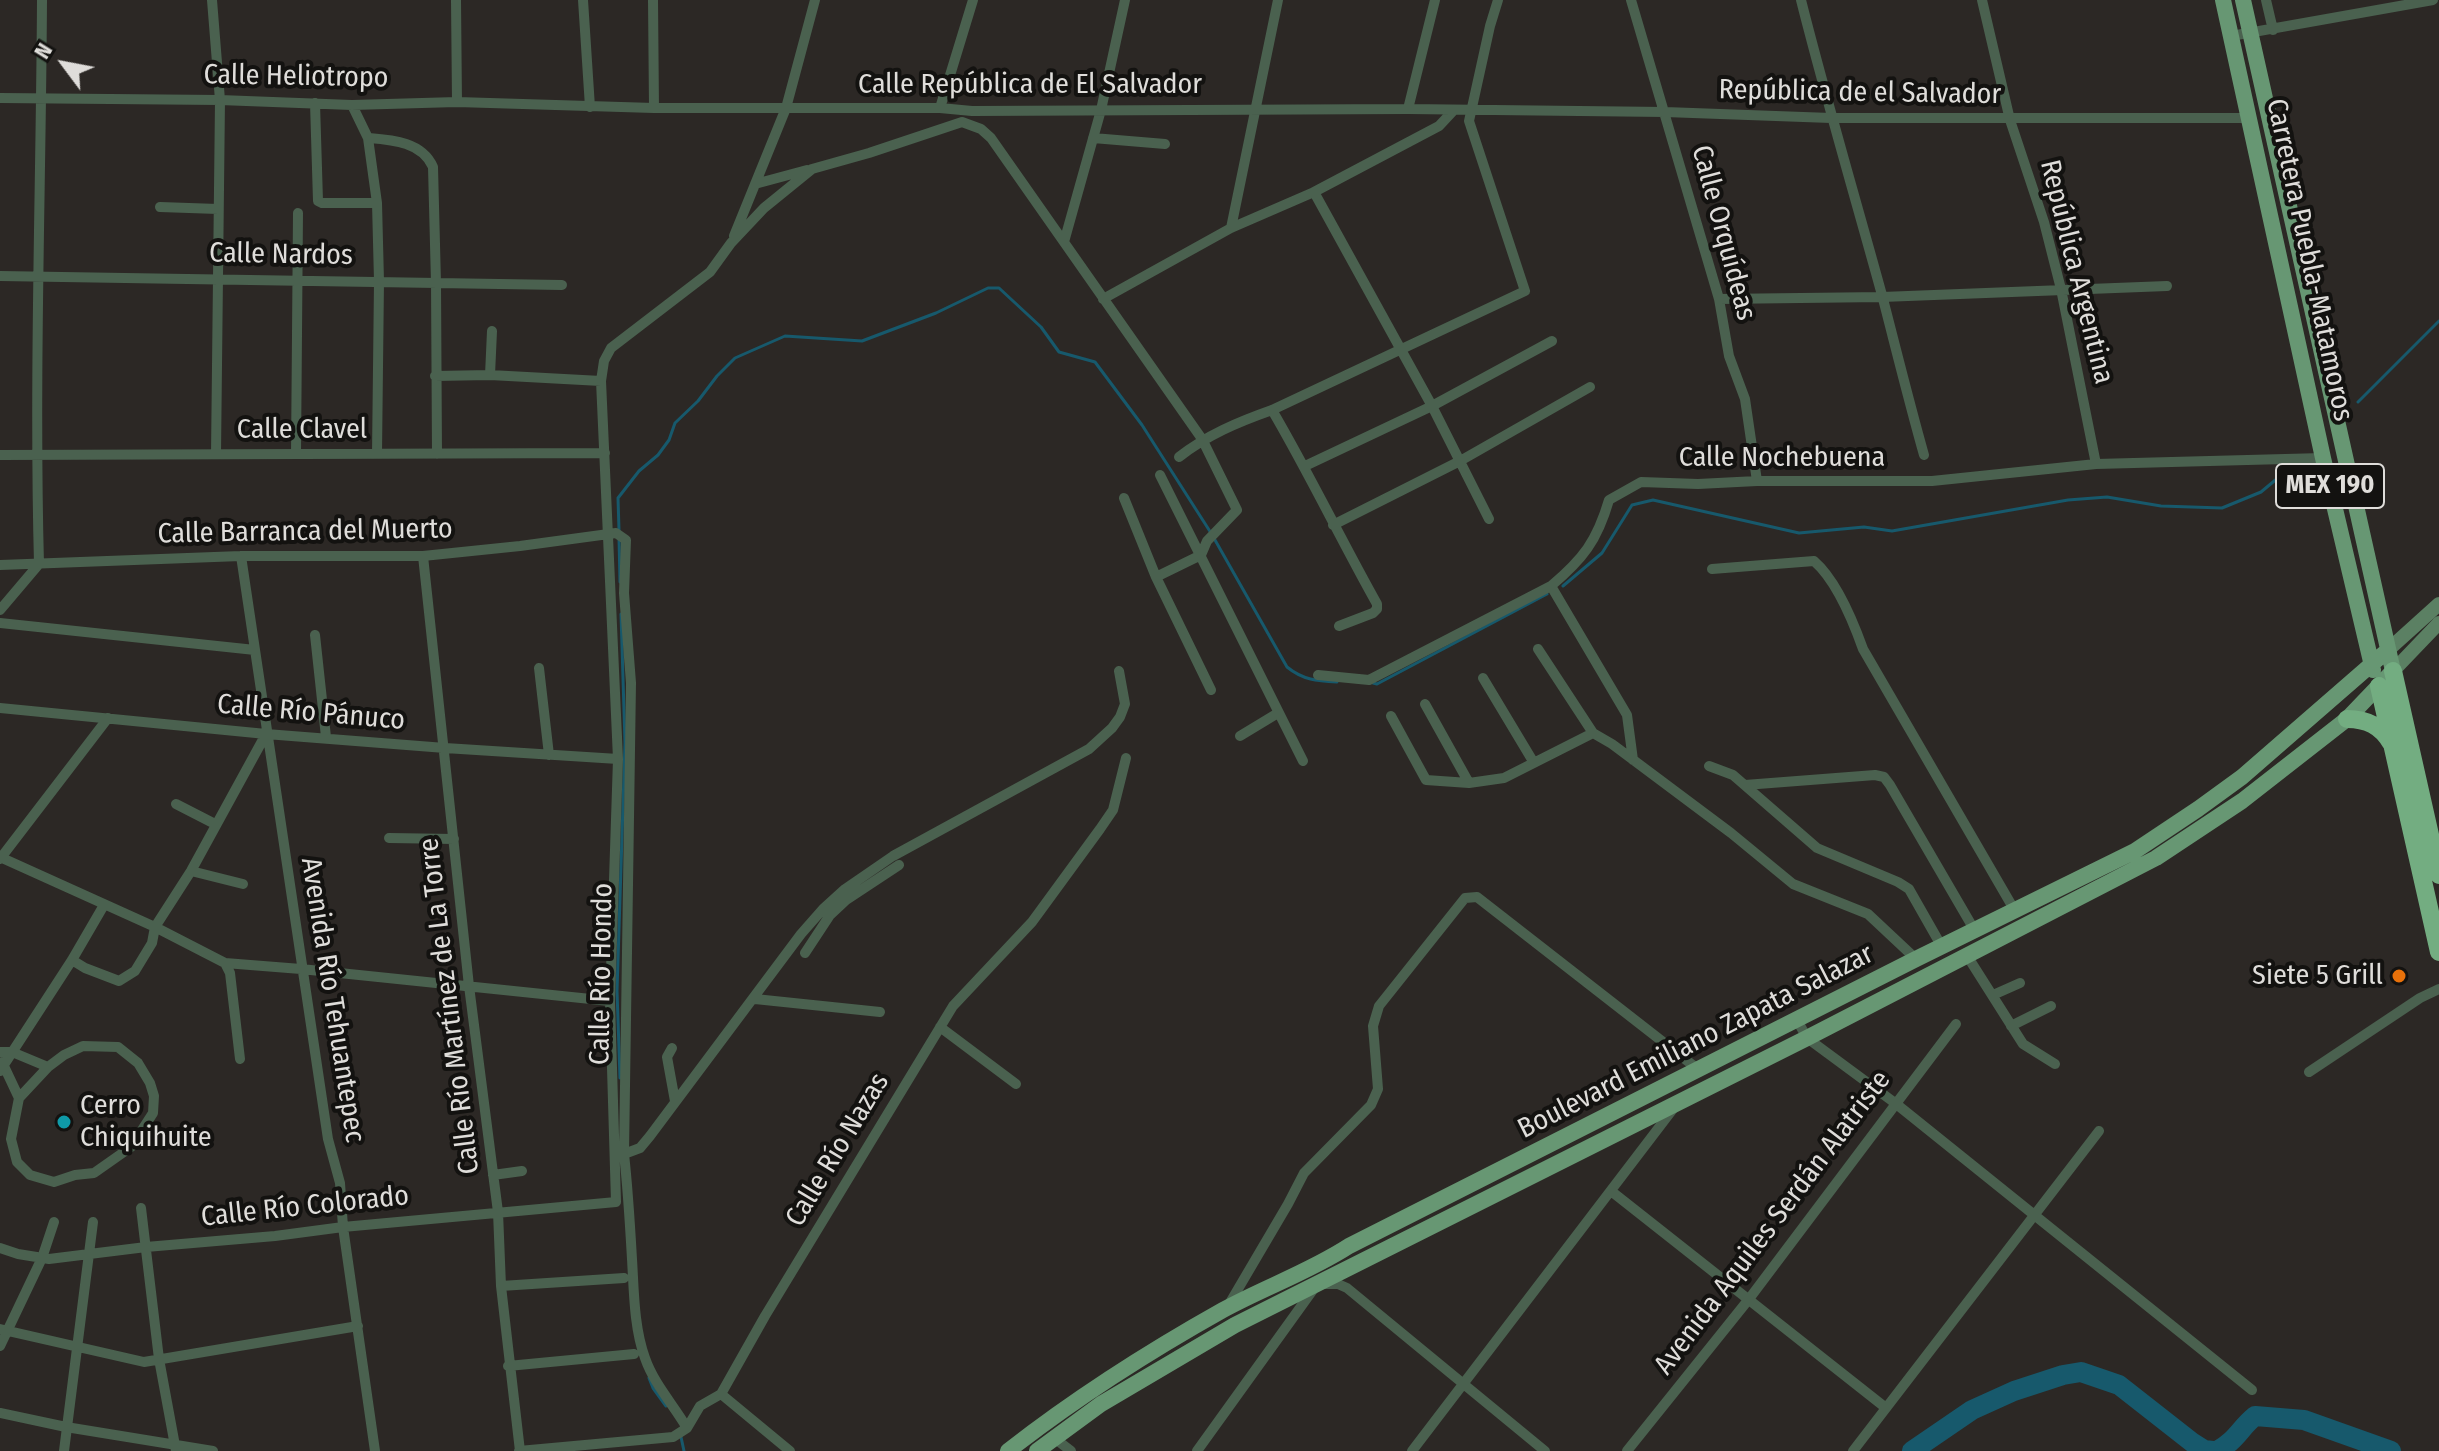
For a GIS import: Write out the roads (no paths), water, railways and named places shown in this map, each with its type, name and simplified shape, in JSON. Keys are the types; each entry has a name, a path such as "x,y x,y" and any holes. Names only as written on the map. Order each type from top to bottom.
{"highway":[{"name":"Carretera Puebla-Matamoros","path":"2393,671 2439,875"},
{"name":"Carretera Puebla-Matamoros","path":"2379,686 2439,952"},
{"path":"2343,722 2360,719 2372,724 2384,732 2392,744"}],"main road":[{"name":"Carretera Puebla-Matamoros","path":"2223,0 2323,458 2379,686"},
{"name":"Carretera Puebla-Matamoros","path":"2243,0 2393,671"},
{"name":"Boulevard Emiliano Zapata Salazar","path":"1008,1451 1043,1423 1131,1363 1227,1308 1319,1265 1349,1246 2135,851 2242,777 2388,650"},
{"name":"Boulevard Emiliano Zapata Salazar","path":"1037,1451 1101,1404 1235,1325 2125,876 2242,801 2343,722 2393,671"},
{"path":"2323,707 2343,722"},
{"path":"1299,1274 1311,1288"}],"street":[{"path":"0,610 39,564 36,455 42,0"},
{"path":"212,0 220,100 216,454"},
{"path":"456,0 457,102"},
{"path":"583,0 590,107"},
{"path":"653,0 654,108"},
{"path":"731,243 786,108 815,0"},
{"path":"940,108 973,0"},
{"path":"1064,242 1101,110 1125,0"},
{"path":"1231,228 1278,0"},
{"path":"1408,109 1435,0"},
{"path":"1179,457 1202,439 1272,410 1525,291 1469,121 1498,0"},
{"name":"Calle Orquídeas","path":"1631,0 1719,299 1729,356 1745,399 1757,481"},
{"path":"1801,0 1924,455"},
{"name":"República Argentina","path":"1982,0 2010,120 2044,222 2061,289 2096,464"},
{"path":"2266,0 2273,30"},
{"path":"2231,36 2433,0"},
{"name":"Calle Heliotropo","path":"0,98 352,105 457,102 590,107"},
{"path":"315,103 318,201 377,203"},
{"path":"352,105 368,138 377,203 377,454"},
{"name":"Calle República de El Salvador","path":"590,107 1470,111"},
{"path":"755,184 869,153 962,122 969,116 964,110"},
{"path":"981,129 978,118 985,111"},
{"path":"1103,299 1231,228 1314,192 1439,126 1453,111"},
{"name":"República de el Salvador","path":"1470,111 2010,120 2250,118"},
{"path":"962,122 981,129 991,138 1202,439 1237,510 1207,541 1201,555 1156,577"},
{"path":"368,138 395,140 413,147 429,158 433,167 437,454"},
{"path":"1093,138 1165,144"},
{"path":"616,534 605,453 601,381 604,361 611,348 710,272 731,243 764,208 812,169"},
{"path":"1314,192 1432,406 1489,519"},
{"path":"160,207 218,209"},
{"path":"296,454 298,213"},
{"name":"Calle Nardos","path":"0,276 562,285"},
{"path":"1719,299 1882,297 2167,286"},
{"path":"490,375 492,331"},
{"path":"1305,466 1432,406 1552,341"},
{"path":"435,376 490,375 601,381"},
{"path":"1333,525 1460,461 1590,387"},
{"path":"1272,410 1377,604 1373,613 1339,626"},
{"name":"Calle Clavel","path":"0,455 605,453"},
{"name":"Calle Nochebuena","path":"1318,675 1369,680 1551,586 1577,564 1600,530 1609,500 1641,482 1932,481 2096,464 2323,458"},
{"path":"1160,475 1303,761"},
{"path":"1124,498 1156,577 1211,690"},
{"name":"Calle Barranca del Muerto","path":"0,565 241,556 423,556 616,534"},
{"name":"Calle Río Hondo","path":"616,534 618,759 610,1001 616,1202"},
{"name":"Calle Río Hondo","path":"616,534 626,540 624,593 631,683 624,1154 635,1311 645,1358 665,1397 677,1410 682,1431"},
{"name":"Avenida Río Tehuantepec","path":"241,556 301,969 328,1139 340,1183 343,1227 375,1451"},
{"name":"Calle Río Martínez de La Torre","path":"423,556 469,986 498,1212 508,1366 520,1451"},
{"path":"1712,569 1814,561 1823,569 1854,624 1863,649 2015,911"},
{"path":"1551,586 1627,715 1633,760"},
{"path":"2393,671 2433,622 2439,604"},
{"path":"2388,650 2433,622"},
{"path":"0,623 255,650"},
{"path":"315,635 326,737"},
{"path":"1538,649 1593,733 1731,833 1793,884 1868,914 1916,959"},
{"path":"539,668 549,755"},
{"path":"624,1154 640,1148 801,934 845,889 893,856 1089,749 1112,728 1125,704 1119,671"},
{"path":"1483,678 1534,763"},
{"path":"1425,704 1469,783"},
{"name":"Calle Río Pánuco","path":"0,708 266,734 618,759"},
{"path":"1240,736 1278,713"},
{"path":"1391,716 1426,780 1469,783 1504,778 1593,733"},
{"path":"108,718 0,858 155,927 225,963 610,1001"},
{"path":"72,960 119,981 135,971 152,943 155,927 191,871 266,734"},
{"name":"Calle Río Nazas","path":"721,1394 953,1006 1032,922 1068,877 1113,810 1126,758"},
{"path":"1709,766 1733,775 1817,848 1909,889 1942,947"},
{"path":"1745,785 1875,775 1884,777 1975,931"},
{"path":"176,804 215,824"},
{"path":"389,838 454,839"},
{"path":"805,953 830,915 846,900 899,865"},
{"path":"191,871 243,884"},
{"path":"1227,1308 1304,1173 1371,1105 1378,1089 1373,1026 1379,1006 1465,898 1477,897 1699,1070"},
{"path":"19,1098 2,1069 4,1052 72,960 104,905"},
{"path":"801,934 816,936"},
{"path":"1966,954 2023,1044 2055,1064"},
{"path":"225,963 230,973 240,1059"},
{"path":"1993,995 2020,983"},
{"path":"2309,1072 2420,998 2439,989"},
{"path":"755,999 880,1012"},
{"path":"2011,1026 2051,1006"},
{"path":"1797,1020 1807,1038 1895,1103 2252,1390"},
{"name":"Avenida Aquiles Serdán Alatriste","path":"1627,1451 1749,1299 1956,1024"},
{"path":"940,1027 1016,1084"},
{"path":"83,1046 118,1047 138,1063 150,1083 154,1096 153,1113 131,1147 94,1173 54,1182 30,1175 17,1162 11,1139 19,1098 48,1067 83,1046"},
{"path":"672,1048 667,1057 675,1101"},
{"path":"4,1052 48,1067"},
{"path":"1412,1451 1677,1104"},
{"path":"1853,1451 2099,1131"},
{"path":"493,1175 522,1171"},
{"path":"1611,1191 1886,1408"},
{"name":"Calle Río Colorado","path":"0,1248 49,1259 343,1227 616,1202"},
{"path":"141,1208 159,1359 176,1448"},
{"path":"0,1346 3,1330 42,1258 54,1222"},
{"path":"64,1451 93,1222"},
{"path":"1197,1451 1311,1288 1341,1263 1349,1246"},
{"path":"501,1286 624,1278"},
{"path":"1311,1288 1338,1284 1347,1288 1545,1451"},
{"path":"3,1330 144,1362 358,1326"},
{"path":"508,1366 634,1354"},
{"path":"677,1410 700,1406 721,1394 790,1451"},
{"path":"520,1451 640,1446 682,1431 700,1406"},
{"path":"0,1413 176,1448 213,1451"},
{"path":"1053,1437 1071,1451"}],"waterway":[{"path":"619,530 618,498 639,471 658,455 669,440 675,423 735,358 785,336 862,341 936,313 988,288 999,288 1041,327 1059,352 1095,362 1142,425 1211,533"},
{"path":"2358,402 2439,321"},
{"path":"1563,586 1602,553 1632,505 1653,500 1799,533 1864,527 1892,531 2068,500 2107,497 2161,506 2222,508 2261,492 2291,467"},
{"path":"619,538 620,582"},
{"path":"1215,540 1287,667 1310,679 1337,682"},
{"path":"1373,683 1377,684 1547,594"},
{"path":"620,1078 617,991 625,743 621,614"},
{"path":"1912,1451 1972,1410 2014,1391 2081,1372 2119,1385 2193,1443 2204,1450 2213,1451"},
{"path":"649,1378 666,1406"},
{"path":"2217,1451 2255,1416 2304,1420 2391,1451"},
{"path":"681,1437 684,1451"}],"place":[{"name":"Siete 5 Grill","path":"2399,976"},
{"name":"Cerro Chiquihuite","path":"64,1122"}]}
